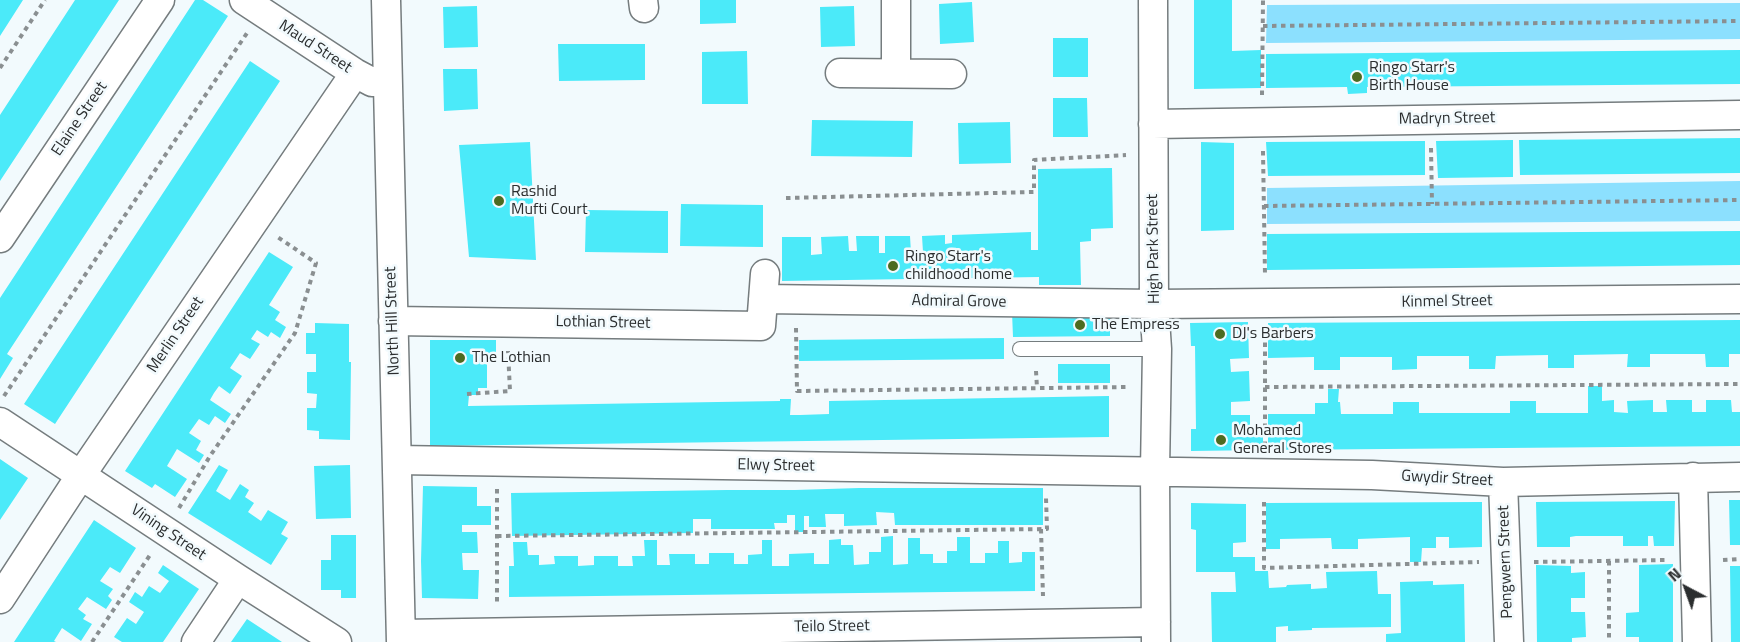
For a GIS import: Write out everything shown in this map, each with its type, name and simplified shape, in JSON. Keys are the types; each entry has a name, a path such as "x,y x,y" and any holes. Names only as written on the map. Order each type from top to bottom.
{"street":[{"name":"Elaine Street","path":"0,238 160,0"},
{"name":"North Hill Street","path":"386,0 401,638"},
{"path":"896,0 896,73"},
{"name":"High Park Street","path":"1153,0 1154,304 1157,349 1156,632"},
{"name":"Maud Street","path":"253,6 355,73 387,90"},
{"name":"Merlin Street","path":"0,599 81,475 355,73"},
{"path":"840,73 952,74"},
{"name":"Madryn Street","path":"1153,124 1740,115"},
{"name":"Lothian Street","path":"393,321 761,326 764,287"},
{"name":"Admiral Grove","path":"764,287 795,300 1154,304"},
{"name":"Kinmel Street","path":"1154,304 1740,299"},
{"name":"Vining Street","path":"0,422 337,642"},
{"name":"Elwy Street","path":"397,460 1155,471"},
{"name":"Gwydir Street","path":"1155,471 1372,476 1503,482 1740,477"},
{"path":"1693,477 1697,642"},
{"name":"Pengwern Street","path":"1503,482 1509,642"},
{"path":"196,642 238,579"},
{"name":"Teilo Street","path":"401,638 497,632 1044,623 1156,632"}],"lane":[{"path":"1020,349 1157,349"}],"path":[{"path":"0,69 45,0"},
{"path":"0,402 253,6"},
{"path":"1263,26 1740,21"},
{"path":"1431,119 1432,204"},
{"path":"786,198 1034,192 1034,160 1154,154"},
{"path":"1264,206 1740,200"},
{"path":"92,642 165,531 210,456 295,333 316,263 254,221"},
{"path":"795,300 797,391 1156,386"},
{"path":"1266,303 1264,568 1506,562 1740,560"},
{"path":"467,394 510,391 507,322"},
{"path":"1265,387 1740,384"},
{"path":"497,461 497,632"},
{"path":"497,536 1047,530 1046,470"},
{"path":"1041,529 1044,623"},
{"path":"1609,561 1610,642"}],"shaded area":[{"path":"1740,3 1740,39 1266,43 1267,5"},
{"path":"1740,181 1740,221 1267,224 1267,188"}],"building":[{"path":"0,0 23,0 0,36"},
{"path":"75,0 119,0 0,181 0,115"},
{"path":"195,0 203,0 228,16 7,354 13,358 0,379 0,298"},
{"path":"700,0 736,0 736,23 700,24"},
{"path":"1194,0 1232,0 1232,51 1261,50 1261,88 1194,89"},
{"path":"972,2 974,42 940,44 939,4"},
{"path":"477,6 478,47 444,48 443,7"},
{"path":"854,6 855,46 821,47 820,7"},
{"path":"1053,38 1088,38 1088,77 1053,77"},
{"path":"558,44 645,44 645,80 559,81"},
{"path":"1740,50 1740,84 1367,87 1367,93 1348,94 1347,87 1266,88 1266,54"},
{"path":"747,51 748,104 702,104 702,52"},
{"path":"250,61 280,81 55,424 24,404"},
{"path":"443,69 477,69 478,109 444,111"},
{"path":"1053,98 1087,98 1088,137 1053,137"},
{"path":"812,120 913,121 912,157 811,156"},
{"path":"1010,122 1011,163 959,164 958,123"},
{"path":"1740,138 1740,173 1520,175 1519,140"},
{"path":"1513,140 1513,177 1438,178 1436,141"},
{"path":"1425,141 1425,175 1268,176 1266,142"},
{"name":"Rashid Mufti Court","path":"530,142 536,260 469,257 459,145"},
{"path":"1201,142 1234,143 1234,230 1201,231"},
{"path":"1112,168 1113,228 1091,229 1091,241 1080,242 1081,285 1039,285 1039,277 782,281 782,237 811,237 811,255 822,254 821,237 848,236 849,251 857,251 856,236 879,236 879,253 885,253 885,236 910,236 911,253 923,252 922,236 945,235 945,244 952,243 952,235 1031,232 1031,250 1038,250 1038,169"},
{"path":"681,204 763,205 763,247 680,246"},
{"path":"586,210 668,211 668,253 585,252"},
{"path":"1740,231 1740,265 1267,270 1267,234"},
{"path":"269,252 293,267 269,305 280,312 275,320 286,327 280,338 271,332 268,337 257,330 251,339 260,344 250,359 240,353 230,368 242,376 230,394 219,386 214,393 210,400 231,414 225,423 215,416 209,425 199,419 189,433 201,441 196,450 204,455 199,463 177,449 167,466 187,479 175,497 155,484 152,488 125,471"},
{"path":"1110,311 1110,336 1013,337 1012,312"},
{"path":"1740,320 1740,354 1729,354 1729,367 1706,367 1705,354 1650,354 1650,367 1627,367 1628,354 1574,355 1574,368 1548,368 1548,355 1496,356 1495,369 1469,369 1469,356 1417,356 1417,369 1392,370 1392,357 1340,357 1340,370 1314,370 1314,357 1268,358 1268,323"},
{"path":"1248,322 1249,358 1230,359 1231,372 1249,371 1250,401 1231,402 1231,415 1250,415 1250,428 1263,428 1263,450 1191,451 1191,429 1196,429 1195,346 1191,346 1190,323"},
{"path":"315,323 349,324 350,440 319,439 319,431 307,430 307,408 316,408 317,394 307,393 307,372 316,372 316,354 306,354 306,333 315,333"},
{"path":"1004,338 1004,359 799,361 799,340"},
{"path":"430,340 496,340 496,363 487,363 487,388 478,388 478,395 469,395 468,406 791,399 790,415 800,415 829,414 829,401 1109,396 1109,437 430,446"},
{"path":"1058,364 1110,364 1110,383 1058,383"},
{"path":"1588,386 1602,386 1602,401 1614,400 1614,412 1628,413 1627,401 1653,400 1653,412 1667,412 1666,400 1692,400 1692,412 1706,412 1706,400 1731,400 1732,412 1740,412 1740,446 1268,450 1268,414 1315,414 1315,403 1328,403 1328,389 1339,389 1338,402 1340,402 1341,414 1393,414 1393,402 1419,402 1419,413 1510,413 1510,401 1536,401 1536,413 1588,413"},
{"path":"0,459 28,478 0,520"},
{"path":"219,465 228,470 216,491 230,500 240,484 249,490 245,497 254,503 248,512 261,521 268,510 288,522 281,534 288,538 271,565 188,513"},
{"path":"350,465 351,518 316,519 314,466"},
{"path":"423,486 477,487 477,506 491,506 491,525 462,525 462,532 477,532 478,553 462,553 463,570 479,570 478,599 422,598"},
{"path":"1043,488 1043,525 895,525 894,513 876,512 877,525 844,526 844,514 825,514 826,527 809,527 809,516 804,516 804,532 795,532 795,515 787,515 787,523 774,523 775,529 711,529 711,519 693,519 693,533 512,536 511,493"},
{"path":"1729,500 1740,500 1740,545 1730,545"},
{"path":"1675,501 1674,546 1654,546 1653,536 1648,536 1648,546 1623,546 1623,536 1576,536 1570,537 1570,547 1537,547 1536,502"},
{"path":"1482,502 1482,547 1449,548 1449,537 1436,537 1436,548 1422,548 1421,562 1410,562 1410,537 1358,539 1358,549 1332,549 1331,538 1280,539 1280,549 1266,549 1266,503"},
{"path":"1191,503 1246,504 1246,542 1233,543 1233,557 1255,557 1255,571 1268,571 1269,588 1311,584 1311,589 1327,588 1326,572 1377,571 1378,594 1391,594 1391,627 1312,628 1312,630 1288,631 1288,626 1276,627 1276,642 1212,642 1211,592 1236,592 1235,572 1196,572 1196,530 1191,529"},
{"path":"94,520 136,548 120,573 110,567 100,581 113,589 108,596 112,600 106,609 87,597 78,609 86,615 83,619 92,624 81,641 62,628 54,641 56,642 14,642"},
{"path":"331,535 356,535 356,598 341,598 341,590 321,590 321,560 331,560"},
{"path":"893,536 893,565 908,564 908,538 920,538 920,554 933,554 933,563 947,563 947,551 957,551 957,537 970,537 970,563 985,563 985,553 998,553 998,541 1009,541 1009,563 1022,562 1022,552 1035,552 1035,591 509,597 509,566 514,566 513,542 527,542 528,555 539,555 539,565 555,564 554,556 578,556 578,566 594,565 594,556 618,556 618,566 633,566 632,556 645,556 644,540 657,540 657,565 670,565 669,554 695,554 695,564 709,564 709,553 734,553 734,564 748,564 748,555 762,554 762,540 772,540 772,566 789,566 789,554 814,553 814,564 829,564 829,540 841,539 841,545 853,545 854,565 869,564 869,552 881,552 881,537"},
{"path":"1673,564 1673,642 1639,642 1639,637 1626,637 1626,613 1639,612 1639,565"},
{"path":"163,565 199,589 163,642 122,642 114,637 127,618 136,624 144,612 129,602 135,592 142,597 149,586 160,593 169,581 158,573"},
{"path":"1536,565 1571,566 1571,573 1585,572 1585,598 1571,598 1571,612 1585,612 1586,637 1572,638 1572,642 1537,642"},
{"path":"1730,566 1740,566 1740,642 1731,642"},
{"path":"1433,581 1433,585 1464,584 1465,642 1386,642 1386,634 1401,633 1400,582"},
{"path":"247,619 282,642 231,642"}],"place":[{"name":"Ringo Starr's Birth House","path":"1357,77"},
{"name":"Rashid Mufti Court","path":"499,201"},
{"name":"Ringo Starr's childhood home","path":"893,266"},
{"name":"The Empress","path":"1080,325"},
{"name":"DJ's Barbers","path":"1220,334"},
{"name":"The Lothian","path":"460,358"},
{"name":"Mohamed General Stores","path":"1221,440"}]}
